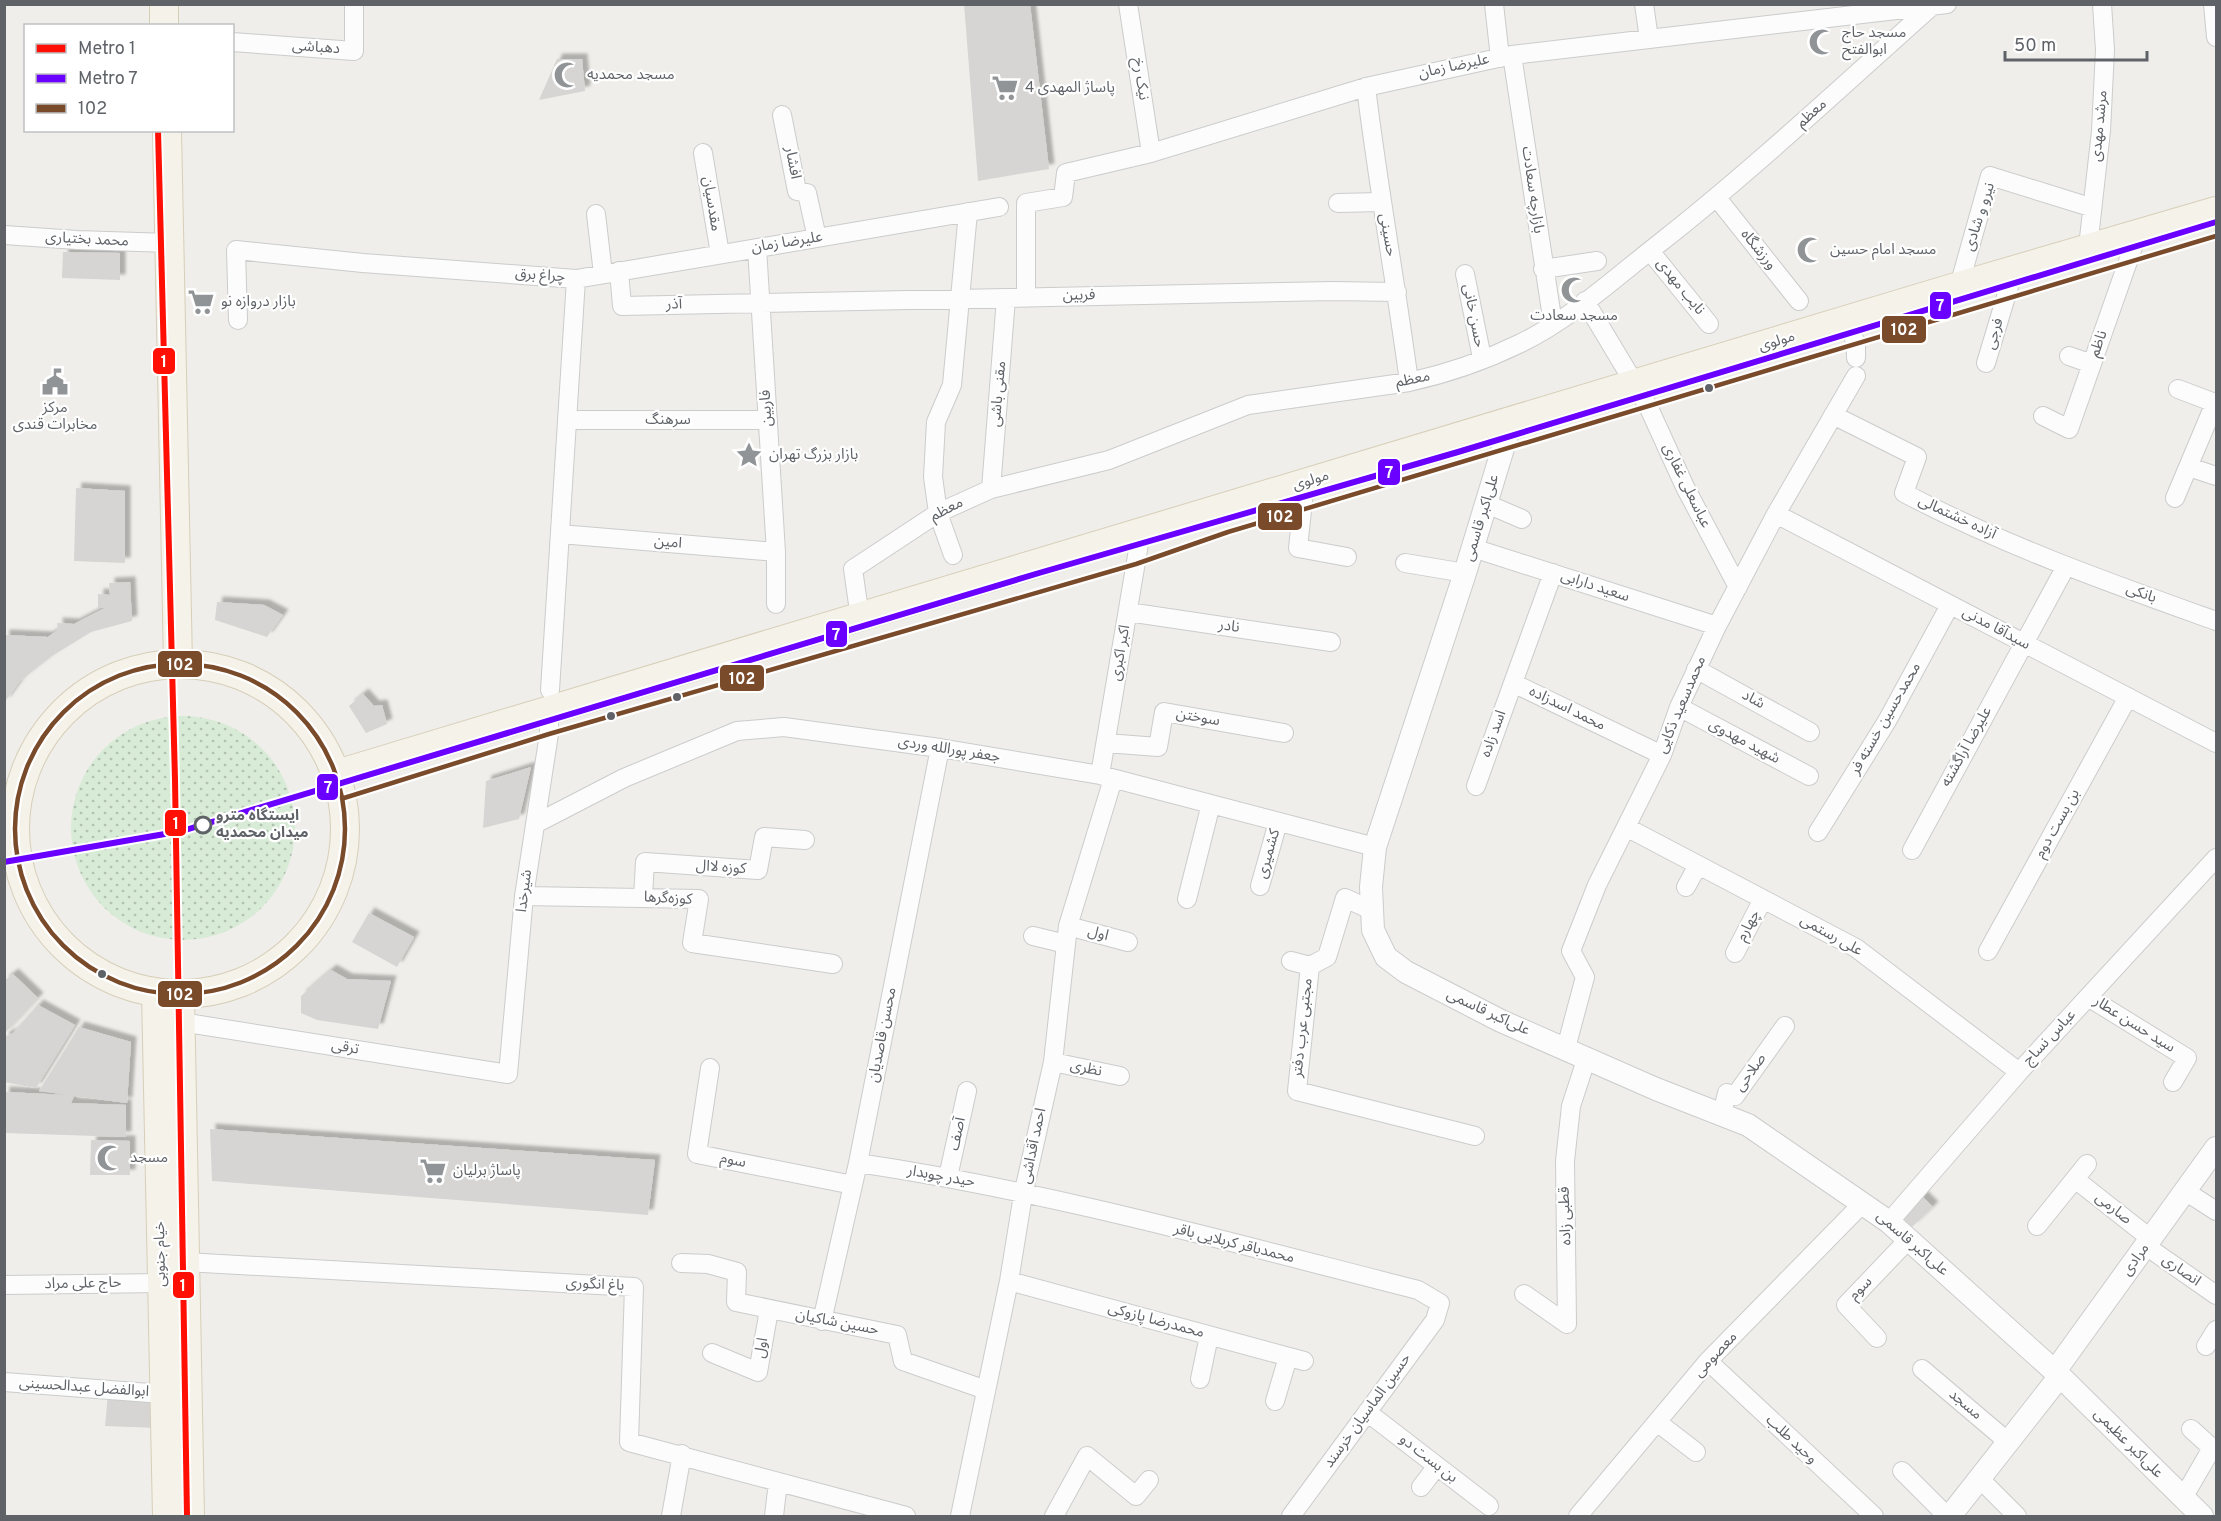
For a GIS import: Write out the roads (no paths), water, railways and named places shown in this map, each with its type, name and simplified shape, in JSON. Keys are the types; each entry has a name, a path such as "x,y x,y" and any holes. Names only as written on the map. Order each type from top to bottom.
{"main road":[{"path":"164,4 164,24"},
{"path":"167,132 178,664"},
{"name":"مولوی","path":"337,774 549,700 860,618 2088,247 2217,211"},
{"path":"178,664 219,668 266,688 291,706 318,737 337,774 344,798 347,829 344,859 326,909 293,951 261,974 225,988 168,993 127,986 107,977 71,954 48,930 31,902 10,857 21,783 35,749 57,718 84,694 117,676 153,666 178,664"},
{"path":"168,993 181,1022 190,1516"},
{"name":"خیام جنوبی","path":"167,1516 162,1283 168,993"}],"street":[{"name":"دهباشی","path":"234,42 354,51 354,4"},
{"name":"نیک رخ","path":"1128,4 1151,153"},
{"name":"بازارچه سعادت","path":"1494,4 1506,56 1553,324"},
{"path":"1644,4 1649,39"},
{"name":"مرشد مهدی","path":"2088,247 2090,207 2101,131 2105,50 2102,4"},
{"path":"2213,4 2217,37"},
{"name":"علیرضا زمان","path":"1026,298 1026,203 1063,197 1066,173 1151,153 1366,87 1506,56 1649,39 1806,13 1932,6"},
{"name":"معظم","path":"860,618 853,569 938,513 991,489 1109,460 1248,405 1434,377 1520,344 1585,301 1717,198 1932,6"},
{"name":"حسینی","path":"1366,87 1409,382"},
{"name":"افشار","path":"782,115 797,191 807,194 818,238"},
{"name":"مقدسیان","path":"703,153 720,254"},
{"name":"نیرو و شادی","path":"1959,286 1990,177 2090,207"},
{"name":"ورزشگاه","path":"1717,198 1800,301"},
{"path":"1338,203 1381,202"},
{"name":"علیرضا زمان","path":"576,279 999,207"},
{"path":"953,555 938,513 933,477 936,422 952,385 968,212"},
{"path":"596,214 611,273"},
{"name":"ناظم","path":"2043,416 2069,429 2138,233"},
{"name":"محمد بختیاری","path":"4,235 169,243"},
{"name":"فاربین","path":"758,248 776,552 776,604"},
{"name":"چراغ برق","path":"238,320 236,250 576,279 549,700"},
{"name":"نایب مهدی","path":"1650,251 1709,324"},
{"path":"1543,269 1597,261"},
{"name":"فرجی","path":"1986,363 2014,270"},
{"name":"آذر","path":"611,273 622,306 761,304"},
{"name":"حسن خانی","path":"1465,274 1482,358"},
{"name":"فربین","path":"761,304 1322,291 1397,292"},
{"name":"مقنی باشی","path":"991,489 1006,298"},
{"path":"1585,301 1636,384"},
{"name":"محمدسعید ذکایی","path":"1576,1053 1585,977 1571,951 1597,885 1662,755 1679,707 1696,669 1776,514 1833,416 1856,367 1856,343 1846,321"},
{"path":"2069,356 2092,364"},
{"name":"عباسعلی غفاری","path":"1636,384 1738,587"},
{"path":"2175,498 2215,403 2178,388"},
{"name":"آزاده خشتمالی","path":"1833,416 1917,457 1904,493 1949,517 2065,568"},
{"name":"سرهنگ","path":"568,420 768,420"},
{"name":"علی‌اکبر قاسمی","path":"1511,422 1473,548 1375,847 1371,910 1373,930 1386,957 1406,972 1501,1021 1656,1089 1749,1125 1889,1222 2057,1373"},
{"path":"2189,467 2217,476"},
{"path":"1305,483 1298,548 1347,557"},
{"path":"1487,504 1522,519"},
{"name":"سیدآقا مدنی","path":"1776,514 2217,743"},
{"name":"اکبر اکبری","path":"1107,777 1106,743 1141,532"},
{"name":"امین","path":"560,534 776,552"},
{"name":"سعید دارابی","path":"1473,548 1717,626"},
{"path":"1404,563 1465,573"},
{"name":"بانکی","path":"2065,568 2217,621"},
{"name":"علیرضا آراگشته","path":"1911,850 2065,568"},
{"name":"محمد اسدزاده","path":"1553,573 1513,683 1662,755"},
{"name":"محمدحسین خسته فر","path":"1818,832 1887,721 1950,605"},
{"name":"نادر","path":"1128,612 1331,642"},
{"name":"شاد","path":"1696,669 1810,732"},
{"name":"اسد زاده","path":"1476,786 1513,683"},
{"name":"بن بست دوم","path":"1988,951 2128,697"},
{"name":"شیرخدا","path":"508,1074 524,896 549,734 549,700"},
{"name":"شهید مهدوی","path":"1679,707 1809,776"},
{"name":"سوختن","path":"1106,743 1158,747 1164,712 1284,733"},
{"name":"جعفر پورالله وردی","path":"535,824 624,778 737,731 784,727 940,748 1107,777 1375,847"},
{"name":"محسن قاصدیان","path":"822,1321 858,1163 940,748"},
{"name":"احمد آقداشی","path":"960,1516 1009,1281 1023,1195 1053,1062 1067,935 1107,777"},
{"path":"1186,899 1211,804"},
{"name":"کشمیری","path":"1260,886 1278,822"},
{"name":"علی رستمی","path":"1626,827 1856,948 2019,1072"},
{"name":"کوزه لاال","path":"643,897 645,862 758,870 764,837 805,840"},
{"name":"عباس نساج","path":"1889,1222 2019,1072 2217,858"},
{"path":"1686,887 1698,865"},
{"name":"کوزه‌گرها","path":"524,896 699,898 692,943 833,964"},
{"name":"مجتبی عرب دفتر","path":"1371,910 1345,898 1327,957 1310,966 1297,1091 1475,1137"},
{"name":"چهارم","path":"1735,953 1763,899"},
{"name":"اول","path":"1033,936 1067,935 1128,942"},
{"path":"1291,961 1310,966"},
{"name":"سید حسن عطار","path":"2088,997 2187,1058 2173,1082"},
{"name":"ترقی","path":"181,1022 508,1074"},
{"name":"صلاحی","path":"1722,1114 1727,1094 1735,1096 1785,1026"},
{"name":"قطبی زاده","path":"1524,1294 1573,1326 1565,1161 1576,1053"},
{"name":"نظری","path":"1053,1062 1120,1076"},
{"name":"سوم","path":"710,1068 697,1154 853,1185"},
{"name":"آصف","path":"948,1177 967,1091"},
{"name":"مرادی","path":"1949,1516 2057,1373 2148,1242 2215,1154"},
{"name":"حیدر چوبدار","path":"858,1163 948,1177 1023,1195"},
{"path":"2037,1226 2086,1164"},
{"name":"صارمی","path":"2075,1179 2148,1242"},
{"path":"2185,1191 2217,1211"},
{"name":"محمدباقر کربلایی باقر","path":"1023,1195 1407,1287 1418,1290 1440,1303"},
{"name":"معصومی","path":"1578,1516 1708,1361 1863,1203"},
{"name":"سوم","path":"1877,1338 1845,1305 1908,1240"},
{"name":"انصاری","path":"2148,1242 2217,1295"},
{"name":"باغ انگوری","path":"185,1262 634,1287 629,1442 682,1454 880,1513 906,1516"},
{"name":"حسین شاکیان","path":"681,1263 708,1264 737,1272 736,1302 897,1335 903,1361 986,1390"},
{"name":"محمدرضا پازوکی","path":"1009,1281 1296,1359 1275,1401"},
{"name":"حاج علی مراد","path":"4,1285 162,1283"},
{"name":"حسین الماسیان خرسند","path":"1291,1516 1435,1320 1440,1303"},
{"name":"اول","path":"712,1353 758,1372 769,1310"},
{"path":"2206,1346 2217,1330"},
{"path":"1200,1379 1209,1336"},
{"name":"وحید طلب","path":"1708,1361 1874,1516"},
{"name":"مسجد","path":"1922,1369 2007,1441"},
{"name":"علی‌اکبر عظیمی","path":"2057,1373 2189,1509"},
{"name":"ابوالفضل عبدالحسینی","path":"4,1382 163,1394"},
{"name":"بن بست دو","path":"1367,1412 1489,1506"},
{"path":"1658,1422 1696,1452"},
{"path":"2189,1509 2212,1448 2191,1429"},
{"path":"671,1516 682,1454"},
{"path":"1054,1516 1087,1456 1136,1496 1149,1480"},
{"path":"1421,1487 1437,1466"},
{"path":"1902,1471 1949,1516"},
{"path":"1979,1478 2017,1516"},
{"path":"774,1516 778,1482"}],"metro line":[{"name":"1","path":"158,132 175,780 187,1516"},
{"name":"7","path":"4,862 182,831 1039,573 1458,452 2216,222"}],"place":[{"name":"مسجد حاج ابوالفتح","path":"1822,42"},
{"name":"مسجد محمدیه","path":"567,75"},
{"name":"پاساژ المهدی 4","path":"1005,88"},
{"name":"مسجد امام حسین","path":"1810,250"},
{"name":"مسجد سعادت","path":"1574,290"},
{"name":"بازار دروازه نو","path":"201,302"},
{"name":"مرکز مخابرات قندی","path":"55,382"},
{"name":"بازار بزرگ تهران","path":"749,455"},
{"name":"ایستگاه مترو میدان محمدیه","path":"203,825"},
{"name":"مسجد","path":"110,1158"},
{"name":"پاساژ برلیان","path":"433,1171"}]}
